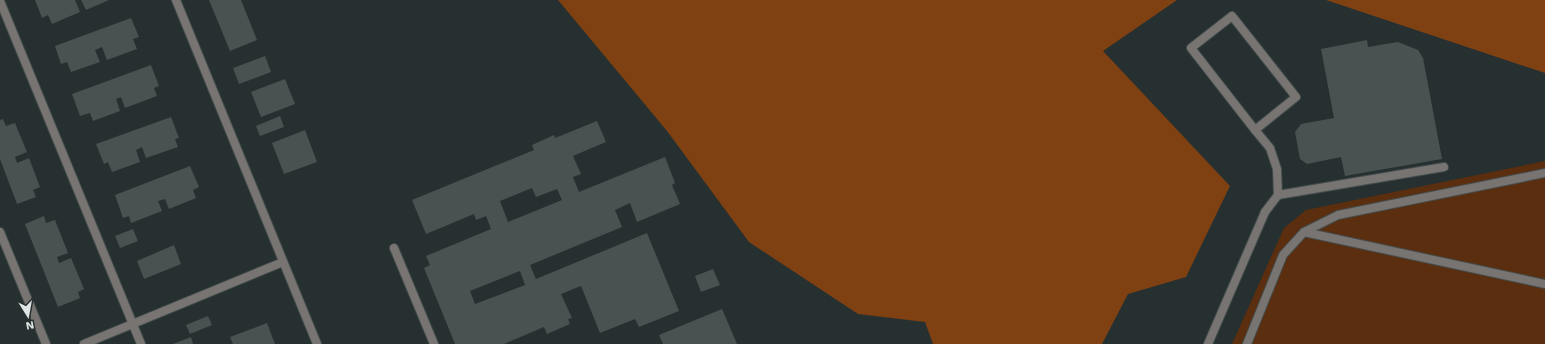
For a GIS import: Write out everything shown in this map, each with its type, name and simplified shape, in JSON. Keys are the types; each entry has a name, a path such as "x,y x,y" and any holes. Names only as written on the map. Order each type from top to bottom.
{"street":[{"path":"0,0 141,344"},
{"path":"176,0 318,344"},
{"path":"1208,344 1265,212 1278,195 1277,169 1270,148 1255,130 1191,48 1232,16 1296,97 1255,130"},
{"path":"1278,195 1444,167"},
{"path":"1246,344 1283,255 1304,232 1338,216 1545,173"},
{"path":"0,232 46,344"},
{"path":"1304,232 1545,284"},
{"path":"394,248 434,344"},
{"path":"84,344 283,262"}],"shaded area":[{"path":"558,0 1177,0 1103,51 1230,186 1186,277 1128,294 1102,344 933,344 925,322 858,314 749,242 667,131"},
{"path":"1326,0 1545,0 1545,73"},
{"path":"1545,161 1545,344 1232,344 1284,228 1306,210"}],"building":[{"path":"35,0 75,0 80,12 52,24 48,15 42,18"},
{"path":"81,0 109,0 86,10"},
{"path":"209,0 241,0 257,40 230,51"},
{"path":"131,18 139,37 133,39 137,49 107,60 102,47 95,50 100,62 71,72 67,62 61,64 55,46"},
{"path":"1367,40 1368,47 1398,42 1418,50 1423,58 1442,159 1345,176 1341,157 1307,164 1300,159 1295,132 1301,124 1334,118 1321,49"},
{"path":"265,56 271,72 239,84 233,68"},
{"path":"151,65 159,86 154,88 157,96 125,108 121,97 116,99 120,111 93,121 90,113 80,116 72,94"},
{"path":"285,79 295,104 261,117 251,92"},
{"path":"280,116 284,127 260,136 256,126"},
{"path":"171,117 179,138 175,139 178,147 146,158 142,147 136,150 140,162 112,172 108,162 104,164 96,144"},
{"path":"3,119 6,126 15,123 27,152 15,157 17,163 29,158 40,187 33,190 36,197 17,204 0,159 0,120"},
{"path":"597,121 606,142 573,156 581,174 573,177 579,192 665,157 675,183 672,185 680,204 637,222 630,203 615,210 622,227 530,265 536,279 647,233 679,311 639,327 635,319 600,333 581,286 561,294 572,318 568,319 570,324 547,334 544,327 504,344 455,344 424,268 430,265 426,256 491,229 486,216 476,220 474,214 426,234 412,200 534,150 532,145 554,135 555,138","holes":["532,188 536,197 557,189 562,200 508,222 500,201","520,271 525,285 475,304 470,291"]},
{"path":"305,130 317,162 284,174 272,143"},
{"path":"190,166 199,187 193,190 196,198 169,209 165,199 158,201 162,211 131,223 129,216 123,218 115,195"},
{"path":"44,216 46,223 55,220 68,253 57,257 59,263 71,258 84,289 78,292 80,298 58,307 25,224"},
{"path":"133,229 138,241 120,248 115,236"},
{"path":"174,245 181,264 144,279 137,261"},
{"path":"713,269 720,285 701,292 695,276"},
{"path":"722,309 737,344 663,344 659,335"},
{"path":"208,316 212,325 190,334 186,325"},
{"path":"267,323 275,344 233,344 230,337"},
{"path":"191,337 193,344 173,344"}]}
